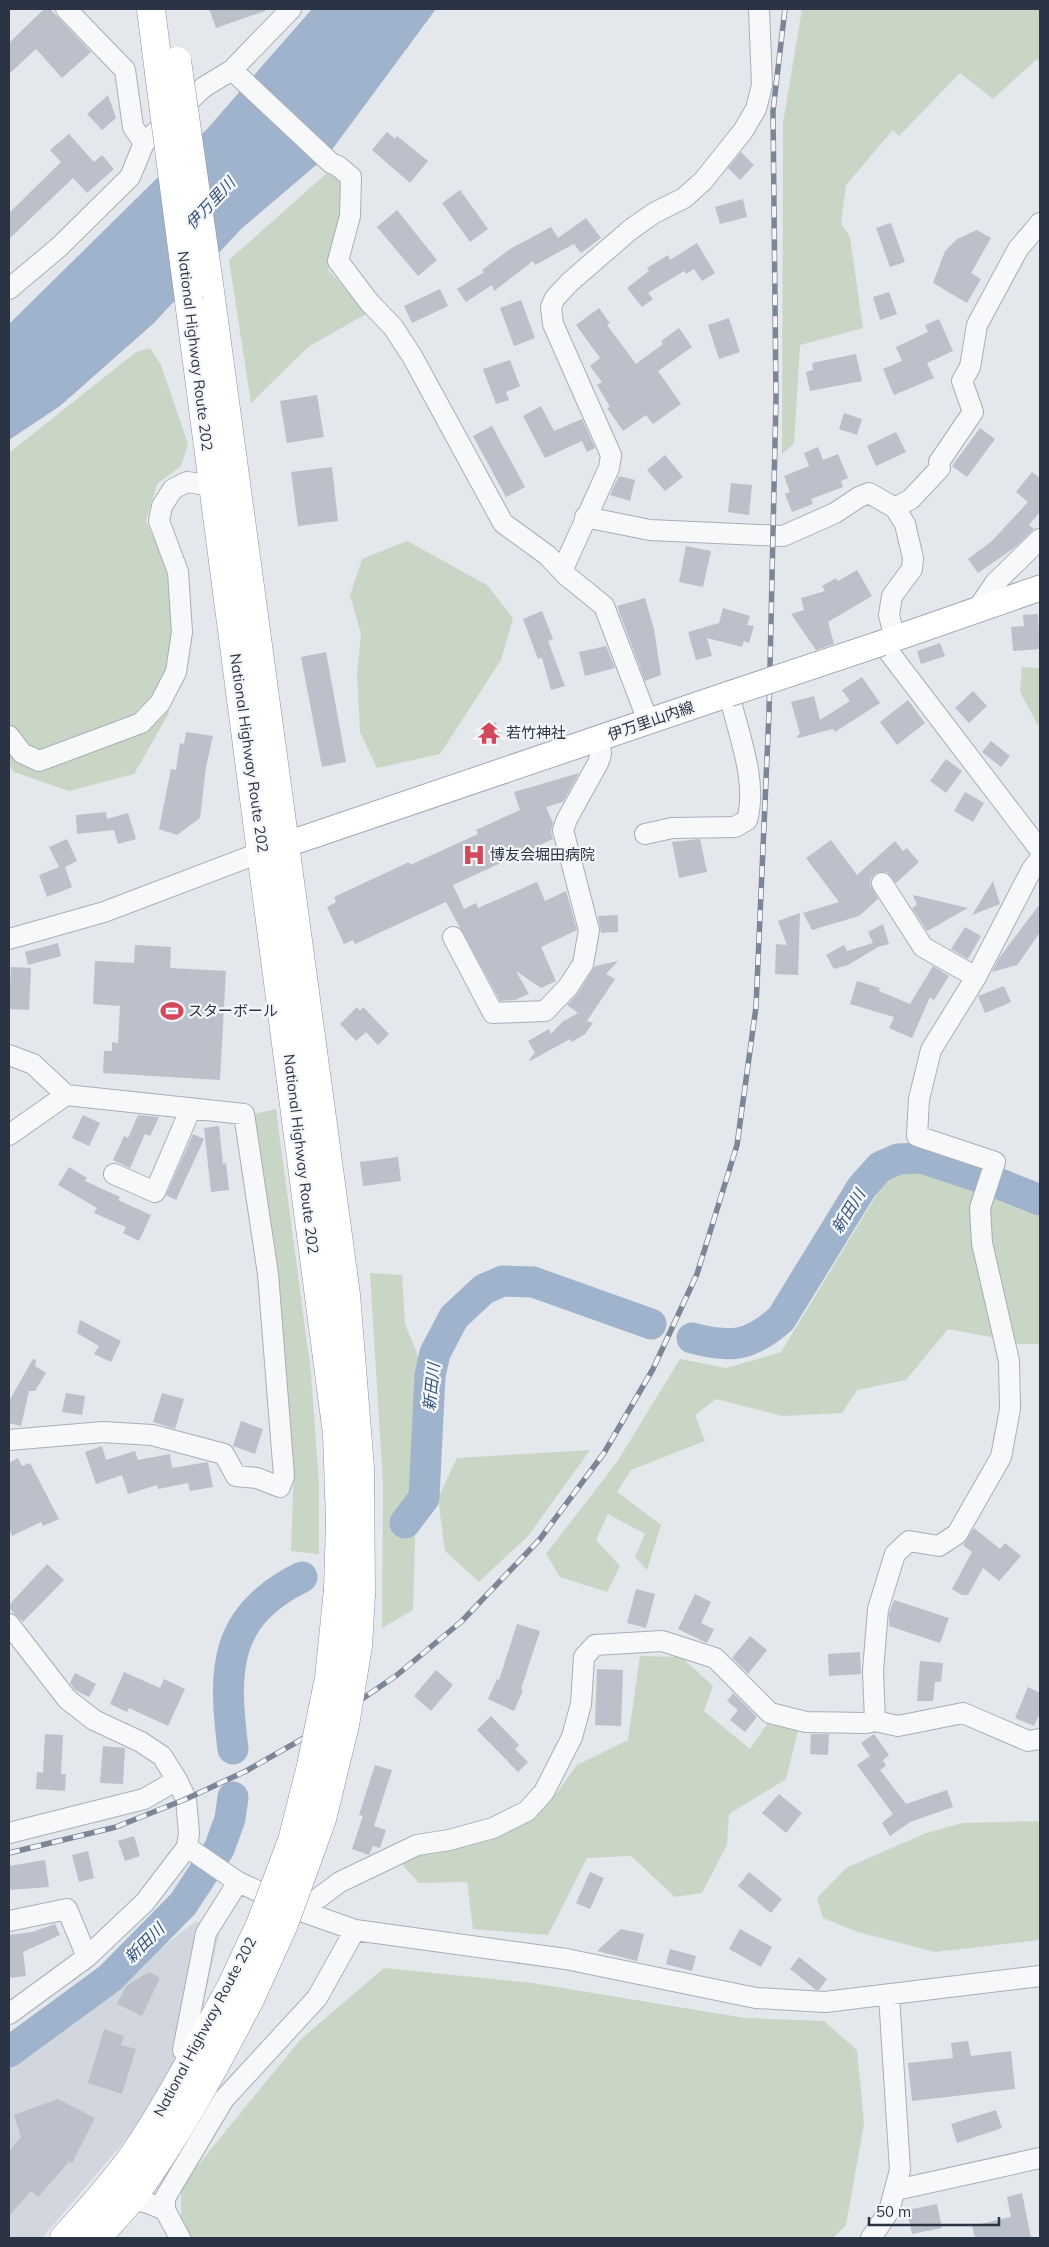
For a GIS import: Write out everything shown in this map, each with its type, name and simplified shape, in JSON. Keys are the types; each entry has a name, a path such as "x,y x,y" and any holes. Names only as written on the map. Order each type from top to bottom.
{"highway":[{"name":"National Highway Route 202","path":"64,2238 118,2196 167,2148 216,2091 260,1925 292,1841 350,1593 340,1521 337,1434 274,848 168,67 151,9"},
{"name":"National Highway Route 202","path":"168,67 170,9"},
{"name":"National Highway Route 202","path":"199,293 213,486 274,848"},
{"name":"National Highway Route 202","path":"96,2238 118,2196 142,2141 193,2056 241,1992"}],"main road":[{"name":"伊万里山内線","path":"274,848 889,641 1040,588"}],"street":[{"path":"66,9 125,70 133,127 144,143"},
{"path":"9,289 59,247 130,177 144,143 204,87 232,70 291,9"},
{"path":"562,571 609,468 611,455 553,324 551,307 555,298 570,282 630,230 654,213 684,198 702,181 743,131 756,110 762,85 759,9"},
{"path":"232,70 331,163 338,166 351,178 350,216 338,261 368,302 393,327 412,356 503,523 522,539 547,555 562,571 604,606 648,721"},
{"path":"895,508 911,499 940,468 940,462 973,412 962,381 970,367 977,325 1018,249 1040,223"},
{"path":"9,736 22,753 39,761 141,723 160,703 176,672 182,632 178,572 159,521 162,506 173,489 187,482 213,486"},
{"path":"586,517 650,530 783,536 834,513 869,493 895,508 906,524 913,558 912,569 892,596 889,615 889,641 1040,850"},
{"path":"976,611 995,583 1040,539"},
{"path":"645,834 672,828 735,827 747,820 751,807 751,784 729,694"},
{"path":"453,937 493,1013 545,1011 568,987 585,958 589,930 563,830 598,763 600,754 599,739"},
{"path":"9,939 104,912 274,848"},
{"path":"875,1721 873,1671 878,1609 895,1554 909,1541 939,1546 957,1534 1001,1456 1010,1409 1009,1361 982,1243 980,1208 995,1162 917,1136 920,1099 931,1050 976,977 1032,869 1040,859"},
{"path":"882,883 923,947 976,977"},
{"path":"9,1055 33,1064 66,1095 244,1114 268,1274 284,1476 280,1487 257,1478 236,1476 224,1454 152,1435 103,1432 9,1440"},
{"path":"9,1135 66,1095"},
{"path":"114,1174 155,1192 191,1108"},
{"path":"9,1624 67,1698 94,1720 141,1742 162,1756 186,1799 189,1833 187,1848 145,1902 87,1957 9,2014"},
{"path":"301,1911 340,1882 417,1844 449,1840 493,1828 527,1811 544,1792 572,1737 581,1704 584,1657 595,1646 662,1641 715,1658 770,1713 806,1722 866,1724 875,1721 898,1726 964,1713 1028,1741 1040,1738"},
{"path":"9,1833 144,1799 177,1780"},
{"path":"187,1848 232,1879 301,1911 355,1930 566,1959 756,1998 824,2002 1040,1976"},
{"path":"193,2056 184,2050 206,1934 232,1879"},
{"path":"9,1921 67,1909 87,1957"},
{"path":"180,2238 165,2210 165,2198 216,2091 317,1998 355,1930"},
{"path":"871,2238 889,2212 900,2170 889,1995"},
{"path":"896,2190 1040,2158"},
{"path":"118,2196 148,2203 165,2210"}],"shaded area":[{"path":"196,1921 220,1929 198,2027 139,2124 42,2238 9,2238 9,2065"}],"green space":[{"path":"802,9 1040,9 1040,63 1037,59 993,99 960,73 899,136 893,130 846,185 841,223 850,237 863,328 800,345 794,444 782,454 783,123"},
{"path":"328,172 346,184 328,270 368,313 308,347 251,403 229,260"},
{"path":"150,348 161,365 188,444 181,466 157,484 146,521 173,580 174,644 162,683 169,713 134,774 69,791 14,772 9,765 9,453 136,352"},
{"path":"407,541 487,585 513,618 501,660 440,754 377,768 360,732 357,675 361,634 350,595 362,559"},
{"path":"1022,667 1040,668 1040,729 1020,692"},
{"path":"276,1109 311,1373 319,1484 319,1554 291,1551 294,1465 254,1114"},
{"path":"924,1168 1040,1213 1040,1344 1016,1344 996,1338 948,1329 906,1380 857,1390 842,1413 782,1416 716,1399 695,1415 705,1441 631,1470 617,1492 661,1525 647,1570 635,1557 645,1534 608,1514 596,1540 620,1566 607,1592 560,1577 546,1554 617,1462 680,1359 726,1368 781,1352 882,1186 897,1172"},
{"path":"370,1273 402,1275 405,1324 420,1361 413,1610 382,1628 383,1484"},
{"path":"590,1450 529,1535 479,1582 445,1551 438,1498 457,1458"},
{"path":"640,1656 681,1657 713,1686 704,1711 750,1749 767,1724 798,1731 786,1779 729,1814 727,1845 702,1893 675,1897 631,1856 587,1858 548,1935 473,1929 467,1882 419,1883 399,1861 433,1848 511,1831 556,1794 577,1765 628,1740"},
{"path":"1040,1821 1040,1940 935,1952 858,1932 823,1918 817,1898 846,1868 926,1833 963,1823"},
{"path":"384,1968 532,1983 745,2018 824,2021 857,2050 864,2124 846,2225 833,2238 191,2238 181,2218 181,2186 300,2040"}],"water":[{"name":"伊万里川","path":"312,9 436,9 328,155 241,229 154,323 60,406 9,440 9,324 208,128"}],"building":[{"path":"44,9 50,9 91,52 62,78 36,49 9,74 9,43"},
{"path":"209,9 265,9 265,11 216,28"},
{"path":"108,95 116,118 102,130 87,114"},
{"path":"387,132 395,139 397,136 428,161 410,183 372,150"},
{"path":"69,134 94,162 102,155 114,169 87,193 73,178 9,239 9,213 61,162 50,150"},
{"path":"741,152 754,165 740,180 728,168"},
{"path":"460,190 488,229 470,242 442,203"},
{"path":"743,199 747,217 720,224 715,207"},
{"path":"397,210 437,260 418,276 377,227"},
{"path":"586,218 601,238 581,253 574,244 535,265 533,261 494,291 492,285 466,302 457,289 484,272 482,270 510,249 551,227 558,238"},
{"path":"891,223 905,262 890,267 876,228"},
{"path":"977,230 991,238 971,273 981,279 967,303 933,283 945,251 957,239"},
{"path":"697,243 715,273 702,281 694,269 686,274 684,271 648,293 653,299 642,307 627,288 649,271 647,268 668,255 670,260"},
{"path":"440,289 448,306 412,323 404,306"},
{"path":"889,292 897,314 880,320 873,297"},
{"path":"521,300 535,338 514,346 500,308"},
{"path":"599,308 610,323 607,325 636,364 663,344 661,341 679,328 692,347 658,371 681,404 653,424 646,415 623,431 607,408 610,407 597,385 602,382 590,366 600,358 576,325"},
{"path":"729,318 740,352 719,359 708,325"},
{"path":"939,319 953,351 927,363 934,378 894,395 883,369 902,361 896,347 928,332 925,325"},
{"path":"856,354 862,381 810,391 806,372 813,370 812,363"},
{"path":"510,360 520,386 506,392 509,400 496,404 483,369"},
{"path":"317,395 324,437 287,443 280,401"},
{"path":"541,406 554,431 582,419 595,448 587,452 582,441 545,458 523,416"},
{"path":"844,413 862,419 857,435 839,429"},
{"path":"492,426 525,487 506,497 473,436"},
{"path":"980,428 995,439 967,477 952,466"},
{"path":"896,432 906,452 876,466 867,446"},
{"path":"818,447 823,460 838,454 848,478 841,481 843,487 811,499 813,504 792,512 785,494 790,492 784,476 809,466 804,453"},
{"path":"665,455 683,477 665,491 647,470"},
{"path":"332,467 338,521 298,526 291,472"},
{"path":"1032,472 1040,478 1040,512 1029,525 1034,529 1014,548 978,573 968,559 992,541 1028,502 1016,492"},
{"path":"619,476 635,480 630,501 610,495"},
{"path":"731,483 752,485 749,515 728,512"},
{"path":"686,546 711,551 703,587 679,582"},
{"path":"857,570 872,596 828,622 834,644 816,650 791,614 804,610 801,598 825,591 822,586 836,578 838,581"},
{"path":"645,598 654,629 661,675 645,681 617,606"},
{"path":"723,608 750,616 747,625 754,626 749,643 744,641 742,647 707,638 712,656 696,660 688,632 719,623"},
{"path":"542,611 553,639 548,641 565,686 551,690 542,658 538,659 523,619"},
{"path":"1038,614 1040,649 1013,651 1011,627 1024,626 1023,615"},
{"path":"940,643 945,656 921,664 917,651"},
{"path":"606,646 615,668 585,676 579,652"},
{"path":"326,652 346,762 322,767 301,657"},
{"path":"862,677 880,703 835,732 833,729 798,738 797,736 800,734 791,702 814,696 820,720 850,701 842,690"},
{"path":"973,691 987,706 969,723 955,708"},
{"path":"908,700 925,723 897,745 880,722"},
{"path":"496,722 501,740 484,744 479,727"},
{"path":"186,732 213,736 206,767 200,818 177,835 159,829 171,769 176,770 180,743 184,744"},
{"path":"991,741 1010,756 1001,767 982,752"},
{"path":"946,759 962,771 946,793 930,781"},
{"path":"579,773 563,802 546,807 553,823 551,832 553,839 453,885 464,909 476,903 478,908 537,882 545,901 566,891 577,930 541,947 556,981 541,988 516,971 529,994 515,1000 500,1001 446,902 355,944 353,940 344,944 327,907 336,902 334,897 409,862 410,865 478,834 476,830 520,810 514,792"},
{"path":"965,792 984,803 973,822 954,811"},
{"path":"106,812 107,819 128,813 136,839 118,844 114,830 77,834 76,815"},
{"path":"67,839 77,861 65,867 72,887 47,897 39,875 59,867 49,847"},
{"path":"700,839 707,872 679,878 672,842"},
{"path":"831,840 857,875 895,841 903,851 907,848 919,862 896,883 887,872 876,873 871,878 870,884 878,899 859,916 812,930 803,913 839,902 806,858"},
{"path":"993,881 1000,904 972,915"},
{"path":"913,895 968,908 927,931 912,908 917,905"},
{"path":"1040,904 1040,932 1023,957 1017,965 992,972 999,958"},
{"path":"800,913 798,975 775,974 776,944 787,945 778,921"},
{"path":"618,915 618,932 601,933 598,916"},
{"path":"883,924 889,944 878,947 848,965 834,969 826,955 844,945 847,951 873,943 868,932"},
{"path":"965,927 981,936 968,959 951,949"},
{"path":"58,943 61,956 28,965 25,952"},
{"path":"135,945 171,947 170,968 226,971 220,1080 103,1073 104,1051 112,1051 112,1042 118,1043 120,1006 93,1004 95,961 134,963"},
{"path":"618,961 606,974 615,979 587,1021 593,1023 585,1034 572,1042 570,1039 530,1061 535,1053 528,1041 549,1029 551,1034 562,1022 578,1013 567,1005 578,993 595,966"},
{"path":"933,966 949,976 934,1000 930,997 912,1038 889,1028 894,1017 850,1004 857,981 880,988 879,991 910,1004"},
{"path":"11,967 31,968 29,1010 9,1009"},
{"path":"1004,986 1011,1002 985,1013 978,996"},
{"path":"357,1007 360,1011 363,1007 389,1034 378,1045 366,1032 356,1041 340,1024"},
{"path":"83,1115 100,1123 89,1146 72,1138"},
{"path":"138,1115 159,1117 150,1136 145,1134 130,1168 113,1160 124,1136 128,1138"},
{"path":"219,1126 223,1164 226,1163 229,1190 211,1192 204,1128"},
{"path":"193,1134 204,1139 176,1200 166,1195"},
{"path":"398,1157 401,1181 363,1186 360,1162"},
{"path":"69,1167 87,1178 85,1181 120,1197 118,1200 151,1215 139,1241 123,1233 126,1227 94,1213 97,1208 58,1185"},
{"path":"80,1320 121,1341 111,1362 94,1354 99,1346 77,1333"},
{"path":"33,1359 36,1360 35,1366 46,1373 35,1391 29,1391 21,1426 9,1423 9,1401"},
{"path":"66,1393 85,1396 82,1415 62,1412"},
{"path":"162,1393 184,1399 175,1429 153,1422"},
{"path":"241,1421 263,1429 255,1454 233,1446"},
{"path":"102,1446 106,1460 135,1451 138,1460 170,1454 172,1468 208,1462 213,1487 190,1491 188,1483 158,1489 157,1485 128,1494 122,1475 96,1484 85,1452"},
{"path":"18,1458 22,1466 30,1463 59,1519 43,1526 41,1522 12,1536 9,1528 9,1463"},
{"path":"974,1528 1000,1549 1005,1543 1021,1556 999,1581 983,1568 968,1595 962,1595 952,1589 972,1552 963,1545"},
{"path":"47,1564 64,1580 23,1622 10,1609 10,1604"},
{"path":"636,1589 655,1594 646,1628 627,1623"},
{"path":"695,1594 711,1602 701,1623 714,1629 707,1643 678,1629"},
{"path":"894,1600 949,1618 940,1643 889,1626 889,1614"},
{"path":"517,1624 540,1631 521,1689 523,1690 514,1711 488,1699 497,1679 499,1680"},
{"path":"750,1636 767,1650 748,1674 732,1658"},
{"path":"860,1652 861,1674 829,1676 828,1654"},
{"path":"920,1661 943,1663 941,1682 935,1682 933,1701 917,1701"},
{"path":"597,1669 623,1670 621,1726 595,1725"},
{"path":"436,1670 453,1685 431,1711 414,1696"},
{"path":"124,1672 160,1688 164,1679 185,1689 168,1726 129,1708 127,1712 110,1704"},
{"path":"75,1673 96,1684 89,1697 75,1690 70,1683"},
{"path":"1028,1687 1040,1693 1040,1713 1034,1726 1015,1718"},
{"path":"733,1693 757,1717 745,1732 730,1720 738,1710 727,1701"},
{"path":"491,1716 519,1745 515,1749 528,1762 518,1772 477,1730"},
{"path":"45,1734 63,1735 61,1774 66,1774 65,1791 36,1789 37,1772 43,1773"},
{"path":"811,1734 829,1734 828,1755 810,1754"},
{"path":"874,1734 889,1755 883,1760 886,1766 880,1770 906,1804 947,1790 953,1807 910,1822 890,1836 882,1823 893,1814 857,1765 870,1756 861,1743"},
{"path":"103,1746 125,1748 123,1784 100,1783"},
{"path":"375,1765 392,1770 374,1826 386,1830 380,1848 373,1846 369,1855 352,1849 363,1816 359,1815"},
{"path":"779,1794 802,1813 786,1833 762,1813"},
{"path":"134,1836 140,1856 125,1861 118,1841"},
{"path":"88,1851 94,1878 79,1882 72,1855"},
{"path":"45,1860 49,1887 9,1890 9,1866"},
{"path":"590,1872 604,1878 590,1909 576,1903"},
{"path":"749,1872 782,1899 771,1913 738,1886"},
{"path":"55,1924 60,1935 23,1952 26,1976 9,1978 9,1935 32,1932"},
{"path":"621,1929 644,1934 637,1961 597,1951"},
{"path":"740,1929 772,1947 761,1967 729,1949"},
{"path":"670,1949 696,1956 692,1971 666,1964"},
{"path":"799,1957 827,1979 819,1990 816,1990 790,1969"},
{"path":"149,1972 160,1978 142,2016 117,2004 126,1986"},
{"path":"104,2029 124,2036 121,2045 136,2049 122,2094 88,2083"},
{"path":"968,2041 971,2056 1011,2051 1015,2089 912,2101 908,2063 953,2058 951,2043"},
{"path":"58,2099 95,2118 72,2163 69,2162 38,2197 31,2191 9,2216 9,2151 21,2137 14,2115"},
{"path":"996,2110 1002,2128 957,2143 951,2124"},
{"path":"1022,2193 1031,2238 975,2238 972,2226 1011,2217 1007,2197"},
{"path":"937,2204 942,2228 912,2234 907,2210"}],"waterway":[{"name":"新田川","path":"692,1338 718,1343 740,1343 759,1335 781,1319 862,1187 880,1167 898,1159 922,1158 1000,1184 1040,1200"},
{"name":"新田川","path":"405,1523 424,1498 430,1376 435,1353 454,1317 484,1289 503,1281 533,1282 651,1324"},
{"name":"新田川","path":"233,1749 228,1694 234,1648 243,1628 256,1609 276,1592 302,1577"},
{"name":"新田川","path":"9,2052 110,1978 183,1904 219,1849 230,1819 233,1797"}],"railway":[{"path":"9,1853 116,1827 186,1799 246,1771 311,1734 397,1675 462,1621 540,1539 604,1453 653,1369 697,1274 737,1145 756,1007 769,712 776,398 773,111 785,9"}],"place":[{"name":"若竹神社","path":"489,733"},
{"name":"博友会堀田病院","path":"474,855"},
{"name":"スターボール","path":"172,1011"}]}
